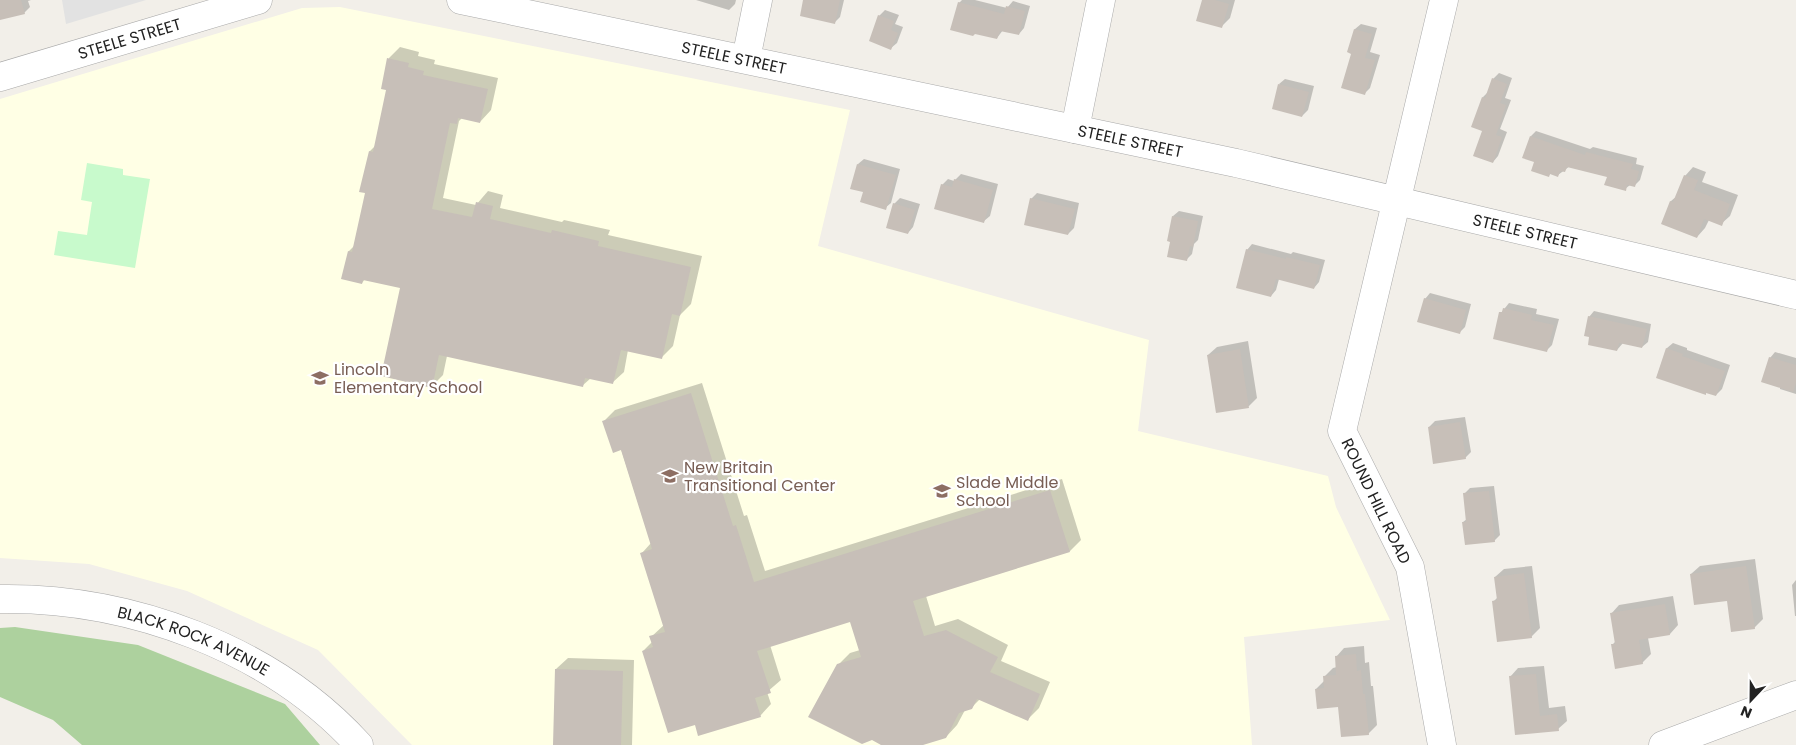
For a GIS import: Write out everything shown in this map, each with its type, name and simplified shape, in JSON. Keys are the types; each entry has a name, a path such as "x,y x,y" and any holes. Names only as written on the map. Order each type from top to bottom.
{"street":[{"name":"STEELE STREET","path":"0,77 258,0"},
{"name":"STEELE STREET","path":"461,0 1236,163 1796,295"},
{"path":"746,59 758,0"},
{"path":"1075,130 1101,0"},
{"name":"ROUND HILL ROAD","path":"1442,745 1410,567 1342,431 1444,0"},
{"name":"BLACK ROCK AVENUE","path":"0,599 33,598 105,608 161,623 229,648 265,668 309,698 360,745"},
{"path":"1663,745 1796,695"}],"shaded area":[{"path":"62,0 146,0 66,24"},
{"path":"340,7 850,110 818,246 1149,340 1138,431 1328,476 1336,507 1390,620 1244,637 1252,745 412,745 318,650 187,591 89,564 0,558 0,99 302,8"}],"green space":[{"path":"87,163 123,169 123,175 150,179 135,268 54,255 58,231 87,235 92,202 81,200"},
{"path":"15,627 138,645 285,704 320,745 82,745 53,720 0,697 0,628"}],"building":[{"path":"0,0 21,0 25,14 0,20"},
{"path":"803,0 840,0 835,24 800,16"},
{"path":"1202,0 1215,0 1229,4 1222,28 1196,21"},
{"path":"958,2 1004,14 1006,6 1025,11 1019,35 1000,31 997,39 975,34 973,36 950,30"},
{"path":"878,15 894,21 891,30 898,33 891,50 869,41"},
{"path":"1354,29 1372,34 1365,58 1375,60 1365,95 1341,88 1351,54 1347,52"},
{"path":"387,58 409,63 408,67 424,71 423,75 488,89 480,123 458,118 457,124 450,123 432,209 472,217 476,202 493,206 490,219 551,233 552,230 599,241 598,246 691,267 680,316 672,314 662,359 621,350 613,384 585,378 583,387 439,355 432,388 381,376 400,288 363,280 362,284 341,279 348,251 352,252 365,193 359,192 369,151 373,152 386,90 381,89"},
{"path":"1492,78 1507,84 1500,103 1506,105 1496,135 1502,137 1493,163 1473,156 1482,131 1471,127 1482,97 1485,98"},
{"path":"1278,84 1309,92 1302,117 1272,109"},
{"path":"1530,136 1585,155 1586,152 1633,164 1631,169 1639,171 1635,187 1627,185 1626,191 1604,185 1607,177 1567,167 1565,172 1560,171 1558,177 1550,174 1549,177 1531,171 1534,162 1522,158"},
{"path":"857,164 896,175 886,210 860,202 863,192 850,189"},
{"path":"1684,175 1698,180 1694,190 1730,204 1722,226 1704,219 1697,238 1661,224 1670,201 1673,202"},
{"path":"954,179 993,190 984,223 934,209 941,184 952,187"},
{"path":"1030,198 1075,209 1068,235 1024,225"},
{"path":"893,203 915,210 908,234 886,228"},
{"path":"1172,216 1198,221 1193,247 1190,246 1187,261 1167,257 1170,242 1167,241"},
{"path":"1246,249 1320,265 1314,289 1276,279 1271,297 1236,288"},
{"path":"1424,298 1466,310 1460,334 1417,322"},
{"path":"1503,308 1532,315 1531,320 1554,325 1547,352 1493,339 1499,312 1502,312"},
{"path":"1588,316 1647,329 1642,348 1619,343 1617,351 1588,345 1589,337 1584,336"},
{"path":"1666,348 1683,354 1682,356 1725,371 1716,396 1706,393 1706,395 1656,378"},
{"path":"1240,349 1249,408 1216,413 1207,355"},
{"path":"1769,357 1796,365 1796,383 1793,392 1761,382"},
{"path":"691,393 733,526 736,525 754,582 1050,490 1070,552 913,601 924,636 946,630 998,657 990,672 1040,694 1028,721 977,699 972,709 959,713 946,738 923,745 881,745 872,740 862,744 808,717 837,664 861,657 850,622 757,651 771,693 755,698 761,717 698,736 695,725 668,733 642,651 653,647 649,636 665,632 640,553 652,549 621,450 613,453 602,421"},
{"path":"1460,422 1466,459 1433,464 1428,427"},
{"path":"1489,491 1495,542 1465,545 1462,522 1466,522 1463,493"},
{"path":"1746,566 1755,629 1731,632 1727,601 1694,605 1690,574"},
{"path":"1524,573 1532,638 1497,642 1492,601 1497,600 1494,577"},
{"path":"1665,604 1670,635 1639,640 1643,664 1615,669 1611,644 1615,644 1610,613"},
{"path":"1356,654 1357,671 1361,670 1363,694 1365,694 1369,735 1341,737 1338,707 1317,709 1315,689 1324,688 1323,676 1336,675 1335,656"},
{"path":"555,669 623,671 621,745 553,745"},
{"path":"1536,674 1540,716 1557,714 1559,731 1515,735 1509,676"}],"place":[{"name":"Lincoln Elementary School","path":"320,378"},
{"name":"New Britain Transitional Center","path":"670,476"},
{"name":"Slade Middle School","path":"942,491"}]}
